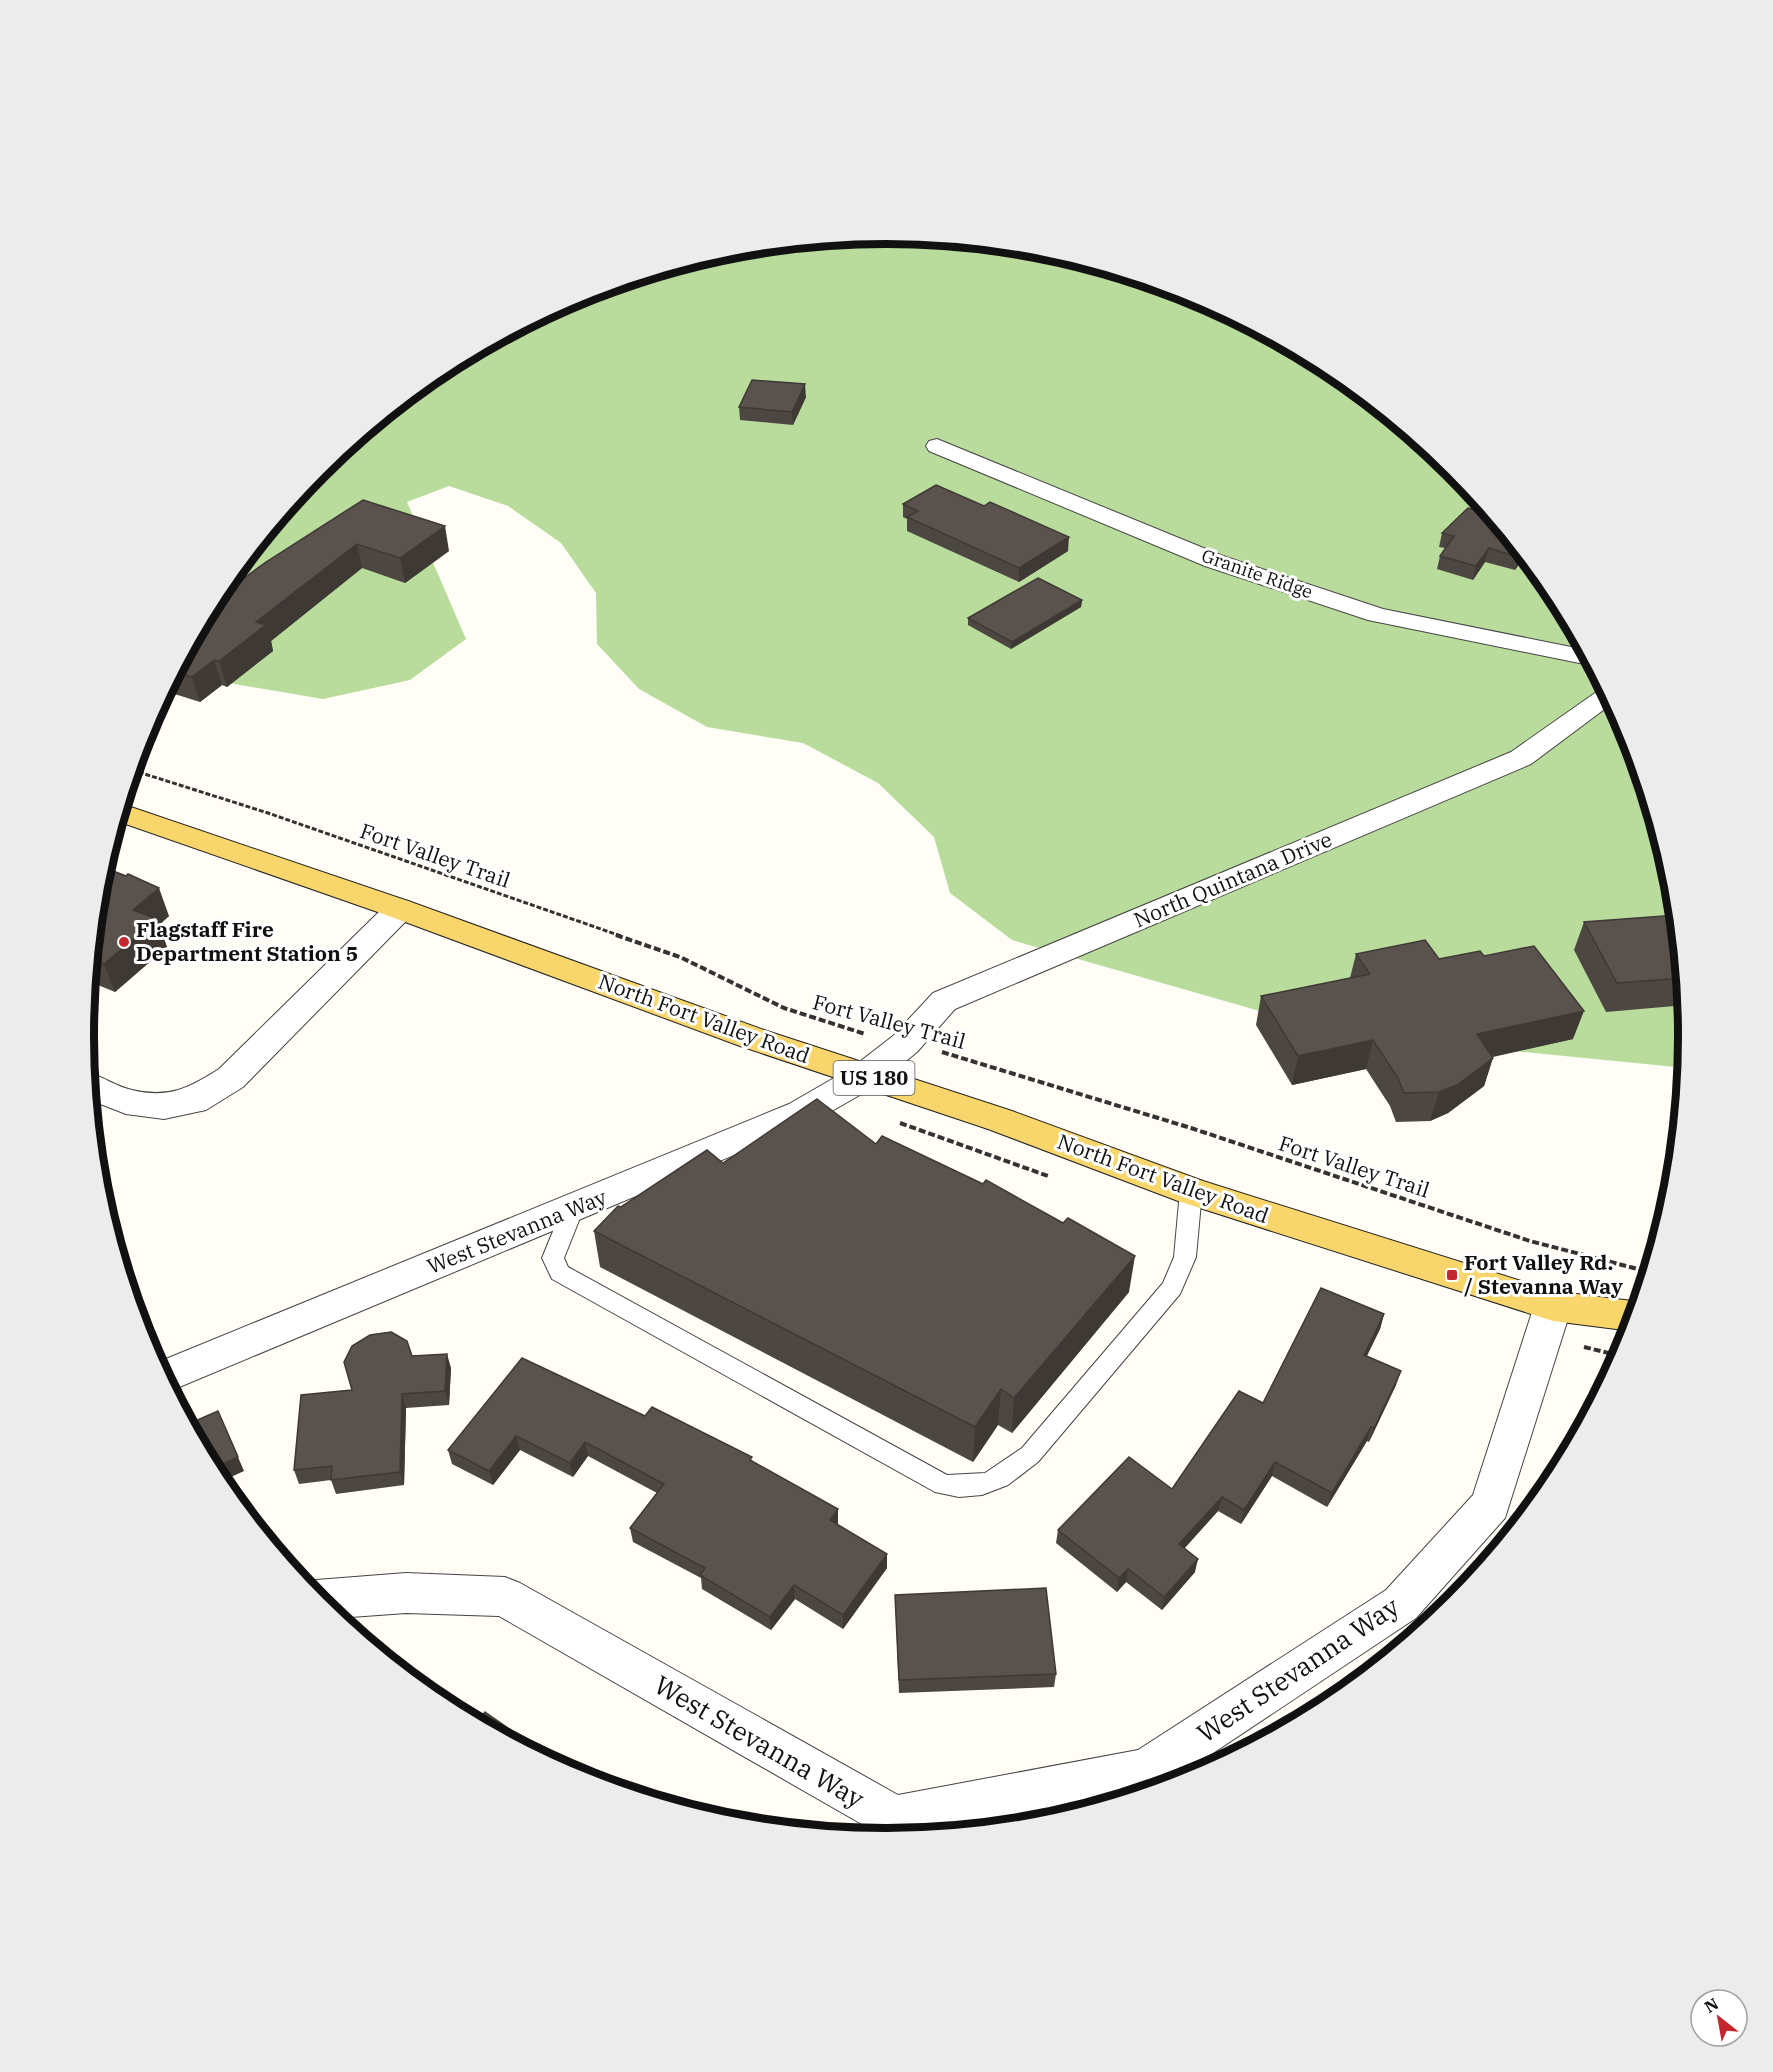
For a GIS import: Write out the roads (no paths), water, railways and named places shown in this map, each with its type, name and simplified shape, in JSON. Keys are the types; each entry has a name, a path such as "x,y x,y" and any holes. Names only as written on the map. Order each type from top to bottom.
{"main road":[{"name":"North Fort Valley Road","path":"126,814 400,909 752,1038 1000,1120 1191,1191 1552,1306 1627,1315"}],"street":[{"name":"Granite Ridge","path":"937,447 1214,561 1377,615 1581,657"},
{"name":"North Quintana Drive","path":"865,1076 904,1044 945,1001 1521,758 1602,698"},
{"path":"96,1089 126,1102 164,1106 194,1101 231,1078 400,909"},
{"name":"West Stevanna Way","path":"171,1374 801,1113 865,1076"},
{"name":"West Stevanna Way","path":"329,1599 406,1593 505,1597 895,1819 1146,1772 1401,1604 1490,1505 1552,1306"}],"lane":[{"path":"573,1208 553,1258 560,1273 944,1485 975,1489 1004,1476 1030,1455 1172,1288 1185,1257 1191,1191"}],"place":[{"name":"Flagstaff Fire Department Station 5","path":"124,942"},
{"name":"Fort Valley Rd. / Stevanna Way","path":"1452,1275"}]}
